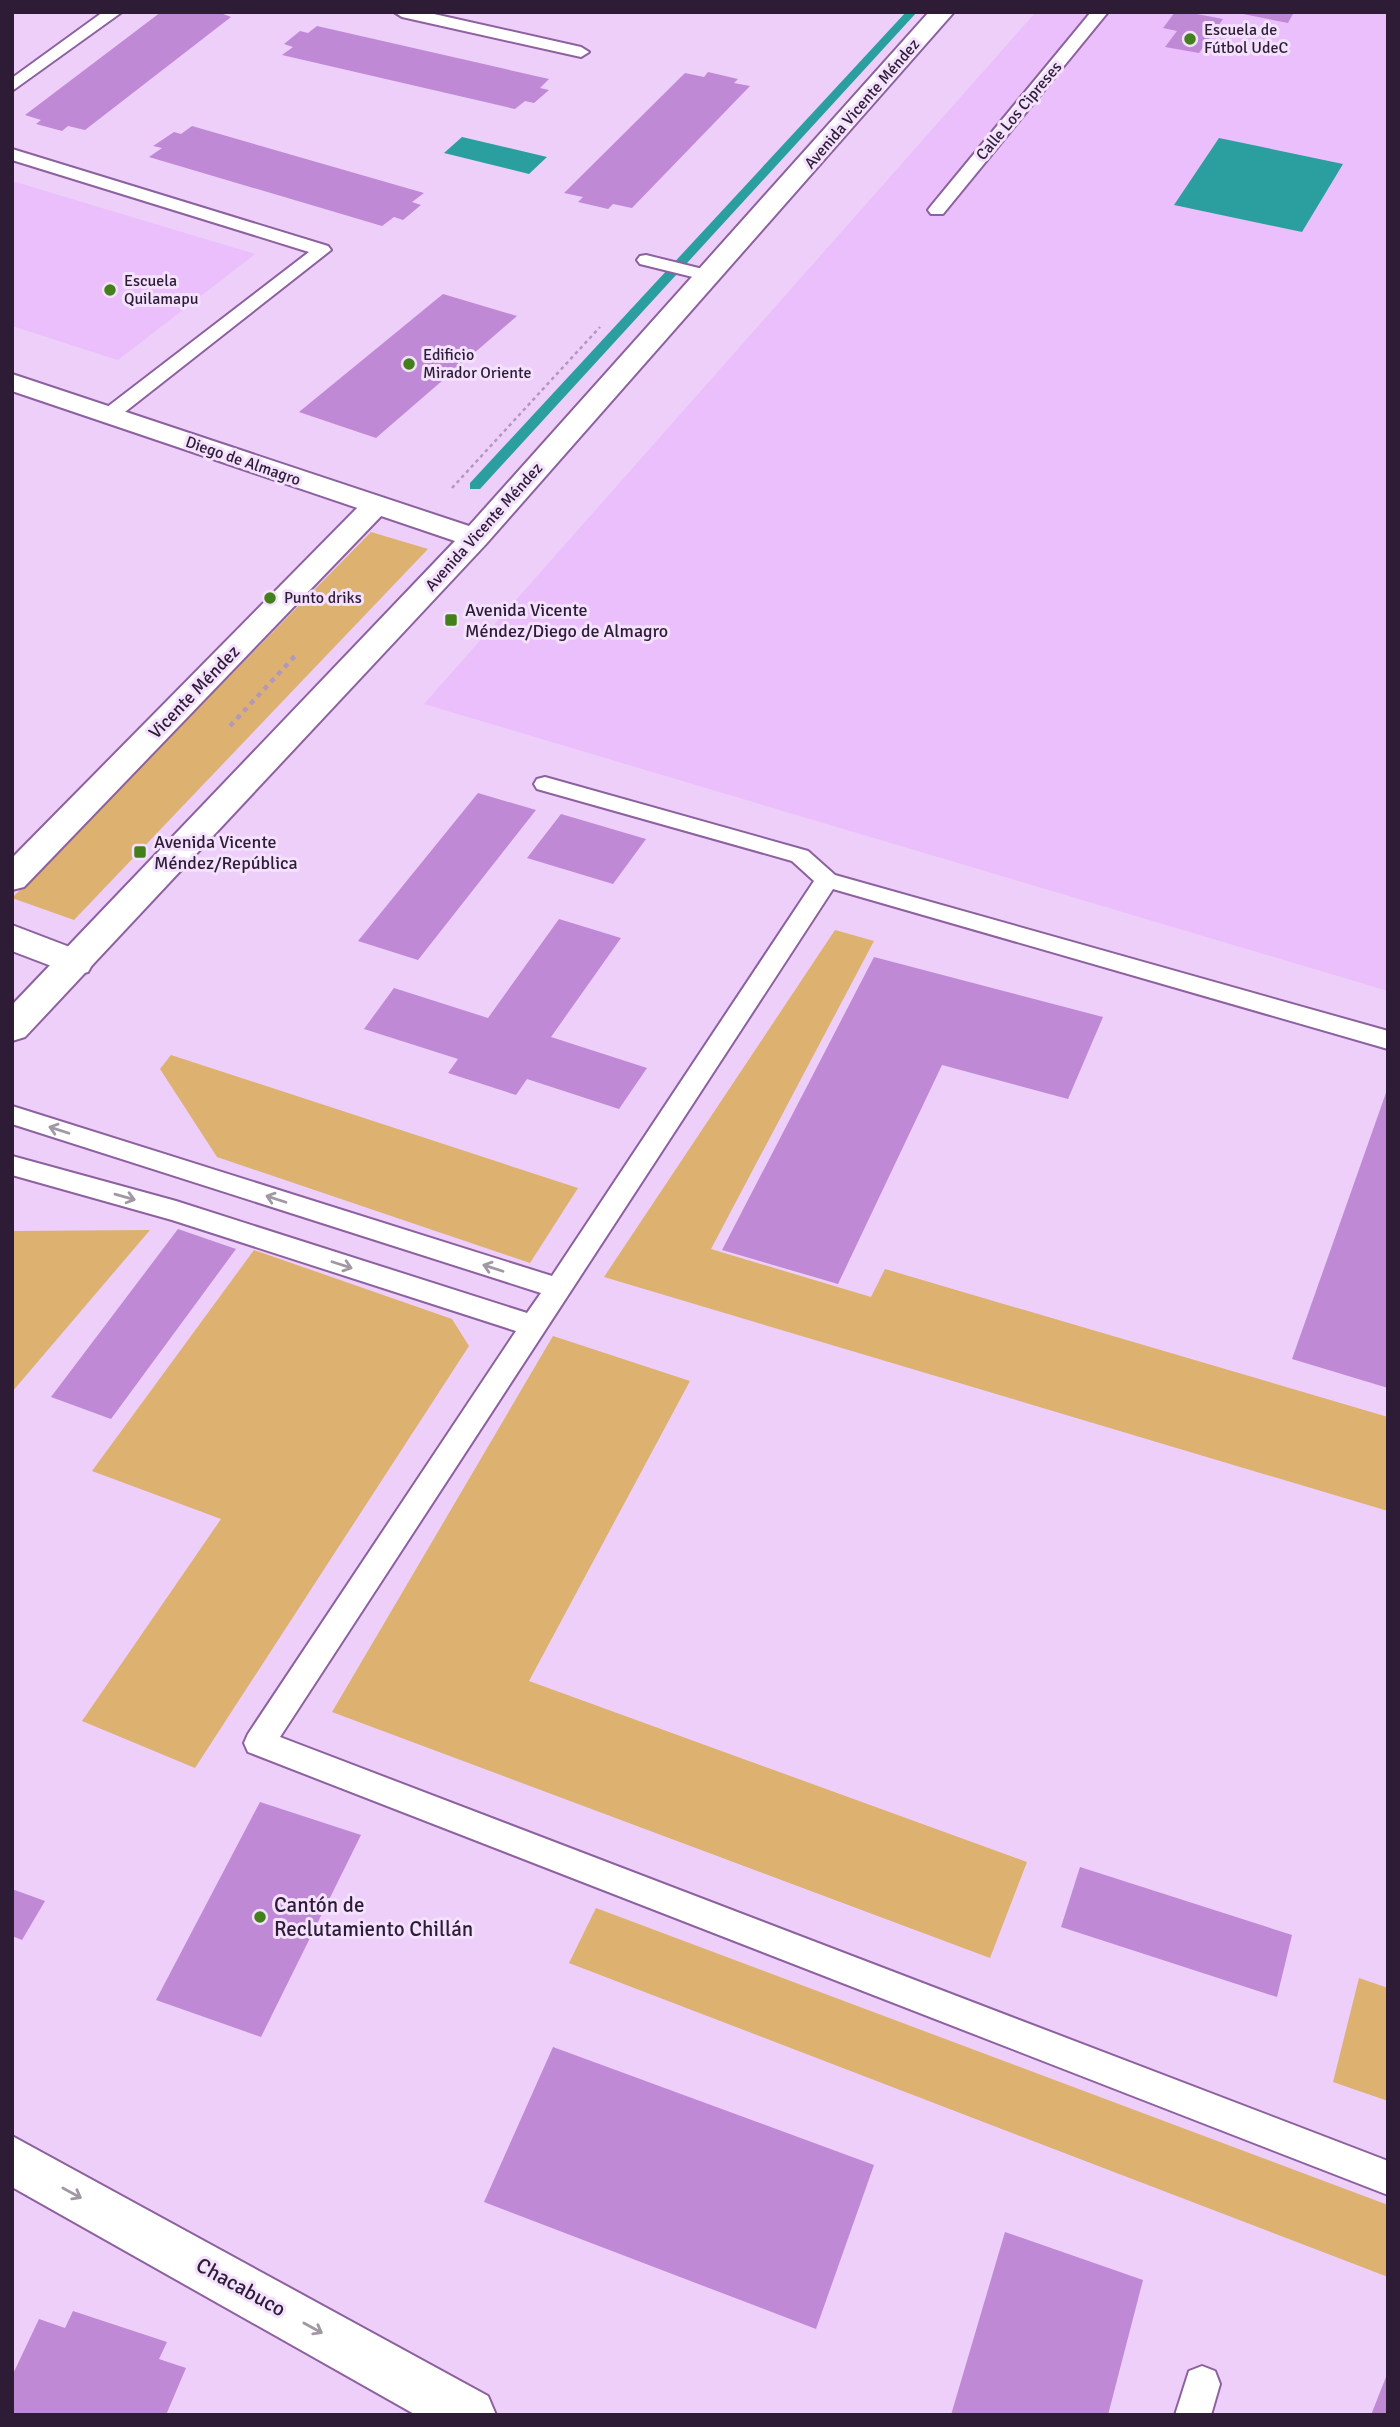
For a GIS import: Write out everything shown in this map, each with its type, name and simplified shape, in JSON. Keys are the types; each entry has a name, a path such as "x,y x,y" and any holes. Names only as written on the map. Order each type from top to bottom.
{"main road":[{"name":"Avenida Vicente Méndez","path":"12,1028 475,538 703,274 942,12"},
{"name":"Diego de Almagro","path":"12,382 475,538"},
{"name":"Vicente Méndez","path":"12,879 375,506"},
{"path":"12,937 75,963"},
{"name":"Chacabuco","path":"12,2160 469,2415"}],"lane":[{"path":"12,86 114,12"},
{"path":"402,12 581,52"},
{"name":"Calle Los Cipreses","path":"937,210 1100,12"},
{"path":"12,154 322,250 109,415"},
{"path":"646,260 703,274"},
{"path":"545,784 800,856 827,880 1388,1040"},
{"path":"827,880 258,1743 1388,2178"},
{"path":"12,1115 558,1288"},
{"path":"12,1165 176,1211 534,1326"}],"shaded area":[{"path":"1036,12 1388,12 1388,991 424,704"},
{"path":"462,137 547,157 529,174 444,153"},
{"path":"1219,138 1343,164 1302,232 1174,205"},
{"name":"Escuela Quilamapu","path":"12,181 255,254 118,360 12,326"},
{"path":"371,532 428,549 74,920 12,898"},
{"path":"835,930 874,941 711,1249 871,1297 885,1269 1388,1417 1388,1511 604,1277"},
{"path":"171,1055 578,1188 530,1263 217,1157 160,1069"},
{"path":"150,1230 12,1392 12,1231"},
{"path":"254,1250 452,1319 469,1346 195,1768 82,1721 221,1519 92,1471"},
{"path":"553,1336 690,1381 529,1681 1027,1862 990,1958 332,1712"},
{"path":"596,1908 1388,2205 1388,2277 569,1963"},
{"path":"1359,1978 1388,1988 1388,2101 1333,2082"}],"building":[{"path":"161,12 218,12 231,17 85,130 68,126 62,131 36,124 41,120 25,115"},
{"name":"Escuela de Fútbol UdeC","path":"1175,12 1223,19 1199,53 1165,47 1177,31 1163,28"},
{"path":"1233,12 1294,12 1288,23"},
{"path":"317,26 549,79 540,88 549,90 534,103 525,101 515,109 282,55 293,47 284,44 300,31 308,33"},
{"path":"708,72 738,79 734,83 750,86 632,208 613,204 608,209 578,202 583,197 564,193 685,73 704,77"},
{"path":"192,126 424,193 412,202 421,205 403,220 394,217 382,226 149,157 162,148 153,146 174,132 181,134"},
{"name":"Edificio Mirador Oriente","path":"443,294 517,316 376,438 299,412"},
{"path":"478,793 536,810 418,960 358,941"},
{"path":"561,814 646,839 613,884 527,858"},
{"path":"559,919 621,938 551,1037 647,1068 619,1109 527,1079 516,1095 448,1073 458,1059 364,1029 394,988 488,1018"},
{"path":"874,957 1103,1017 1068,1099 942,1065 838,1284 722,1250"},
{"path":"1388,1090 1388,1388 1292,1359"},
{"path":"178,1229 236,1249 111,1419 51,1397"},
{"name":"Cantón de Reclutamiento Chillán","path":"260,1802 361,1835 261,2037 156,2000"},
{"path":"1080,1867 1292,1935 1277,1997 1061,1927"},
{"path":"12,1889 45,1901 22,1940 12,1936"},
{"path":"553,2047 874,2165 816,2329 484,2202"},
{"path":"1005,2232 1143,2280 1108,2415 951,2415"},
{"path":"73,2311 167,2342 159,2359 186,2368 166,2415 12,2415 12,2376 39,2319 65,2328"},
{"path":"1388,2372 1388,2415 1371,2415"}],"waterway":[{"path":"475,486 912,12"}],"place":[{"name":"Escuela de Fútbol UdeC","path":"1190,39"},
{"name":"Escuela Quilamapu","path":"110,290"},
{"name":"Edificio Mirador Oriente","path":"409,364"},
{"name":"Punto driks","path":"270,598"},
{"name":"Avenida Vicente Méndez/Diego de Almagro","path":"451,620"},
{"name":"Avenida Vicente Méndez/República","path":"140,852"},
{"name":"Cantón de Reclutamiento Chillán","path":"260,1917"}]}
